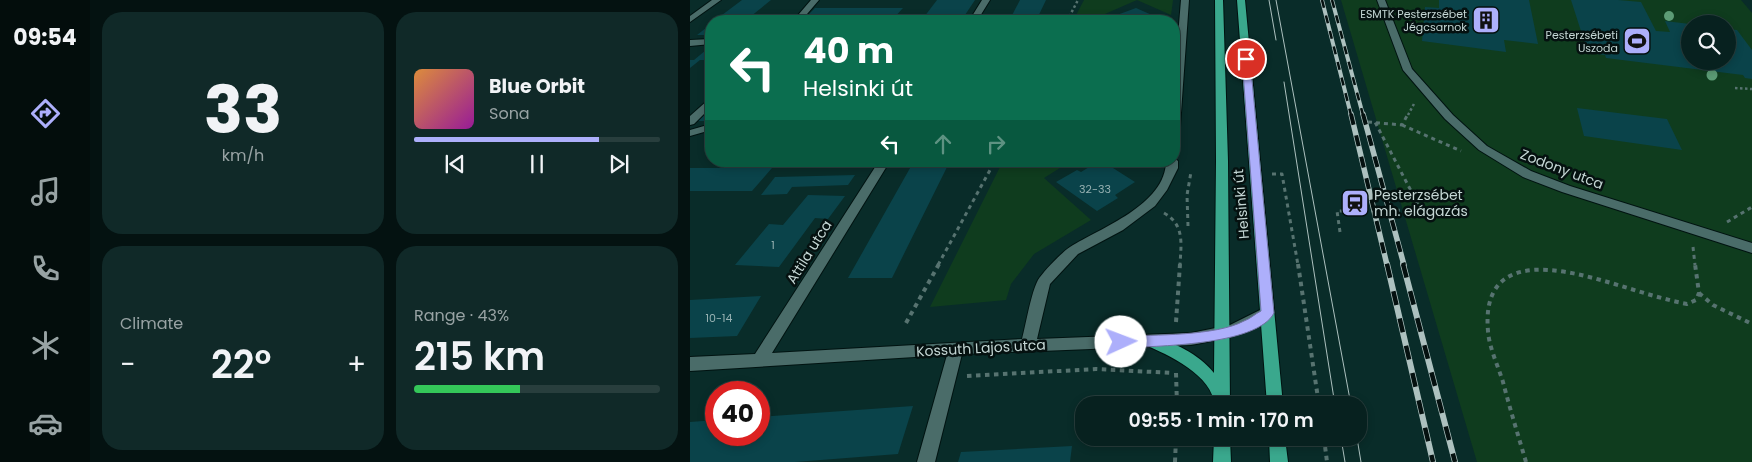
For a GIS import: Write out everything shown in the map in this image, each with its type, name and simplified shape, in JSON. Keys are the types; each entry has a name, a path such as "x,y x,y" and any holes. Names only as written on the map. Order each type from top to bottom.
{"main road":[{"name":"Helsinki út","path":"1219,0 1222,171 1222,396"},
{"name":"Helsinki út","path":"1241,1 1273,396"},
{"path":"1150,341 1176,346 1208,374 1219,396"},
{"path":"1222,446 1222,462"},
{"path":"1278,446 1279,462"}],"street":[{"path":"690,20 717,0"},
{"path":"802,15 815,0"},
{"path":"977,15 986,0"},
{"path":"1180,64 1185,0"},
{"name":"Zodony utca","path":"1381,0 1408,70 1431,97 1482,148 1527,174 1566,189 1752,248"},
{"path":"690,43 705,42"},
{"path":"690,122 705,108"},
{"path":"690,133 705,129"},
{"name":"Attila utca","path":"759,360 881,167"},
{"path":"1028,345 1044,282 1073,251 1119,227 1151,203 1161,190 1172,167"},
{"path":"1176,346 1248,326 1267,313"},
{"name":"Kossuth Lajos utca","path":"690,364 956,348 1150,341"},
{"path":"926,462 956,348"}],"path":[{"path":"1070,15 1078,0"},
{"path":"1735,88 1752,89"},
{"path":"1368,122 1402,125 1416,100 1431,97"},
{"path":"1340,232 1337,211 1421,210 1375,122"},
{"path":"906,323 991,167"},
{"path":"1188,226 1187,195 1191,170"},
{"path":"1269,174 1282,174 1305,303 1318,396"},
{"path":"1151,203 1172,218 1182,235 1176,311 1177,396"},
{"path":"1708,234 1752,207"},
{"path":"1526,462 1488,332 1489,296 1505,277 1519,270 1555,270 1687,304 1696,300 1699,293 1691,229"},
{"path":"1699,293 1713,305 1752,324"},
{"path":"948,377 1100,369 1145,370 1176,374"},
{"path":"1175,462 1176,446"},
{"path":"1325,446 1327,462"}],"green space":[{"path":"1084,0 1137,0 1103,15 1076,15"},
{"path":"1137,0 1173,0 1171,15"},
{"path":"1341,0 1741,0 1752,13 1752,462 1477,462"},
{"path":"1000,167 1061,167 1044,178 1091,220 1034,254 1011,284 1006,300 930,307"}],"building":[{"path":"742,0 771,0 752,15 722,15"},
{"path":"937,0 975,0 965,15 926,15"},
{"path":"1020,0 1046,0 1039,15 1012,15"},
{"name":"ESMTK Pesterzsébet Jégcsarnok","path":"1439,0 1529,0 1538,44 1504,40 1506,52 1422,41 1425,7 1439,8"},
{"name":"Pesterzsébeti Uszoda","path":"1571,0 1641,2 1656,31 1670,32 1665,21 1681,23 1681,67 1606,58 1605,55 1588,53"},
{"path":"815,8 903,8 897,15 808,15"},
{"path":"1136,8 1152,15 1117,15"},
{"path":"705,29 705,35 697,35"},
{"name":"Pesterzsébeti Uszoda","path":"1736,30 1752,50 1752,79 1745,78 1743,75 1703,70 1736,70"},
{"path":"705,51 705,60 700,60 690,68 690,60 694,60"},
{"path":"1577,108 1667,119 1682,150 1584,136"},
{"path":"705,114 705,121 697,121"},
{"path":"911,167 947,167 892,278 848,278"},
{"path":"1089,167 1111,167 1135,182 1115,195 1118,198 1097,211 1056,182 1077,170 1081,172"},
{"path":"690,168 772,168 752,191 690,191"},
{"path":"855,175 848,185 792,187 787,194 761,195 775,177"},
{"path":"808,195 845,196 828,219 815,218 779,267 735,265 769,224 783,225"},
{"path":"761,296 737,336 690,338 690,300"},
{"path":"913,406 898,454 795,462 690,462 690,422 705,421 705,446 770,446 770,416"},
{"path":"1072,446 1070,462 958,462 961,452"}],"tram line":[{"path":"1269,0 1276,40"},
{"path":"1276,0 1349,396"},
{"path":"1284,82 1334,396"},
{"path":"1342,446 1345,462"},
{"path":"1358,446 1361,462"}],"railway":[{"path":"1322,0 1351,115"},
{"path":"1332,0 1363,115"},
{"path":"1351,114 1387,265"},
{"path":"1363,114 1404,265"},
{"path":"1387,264 1433,462"},
{"path":"1403,264 1455,462"}],"place":[{"name":"ESMTK Pesterzsébet Jégcsarnok","path":"1486,20"},
{"name":"Pesterzsébeti Uszoda","path":"1637,41"},
{"name":"Pesterzsébet mh. elágazás","path":"1355,203"}],"route":[{"path":"1121,342 1191,339 1223,334 1248,326 1267,313 1246,59"}]}
